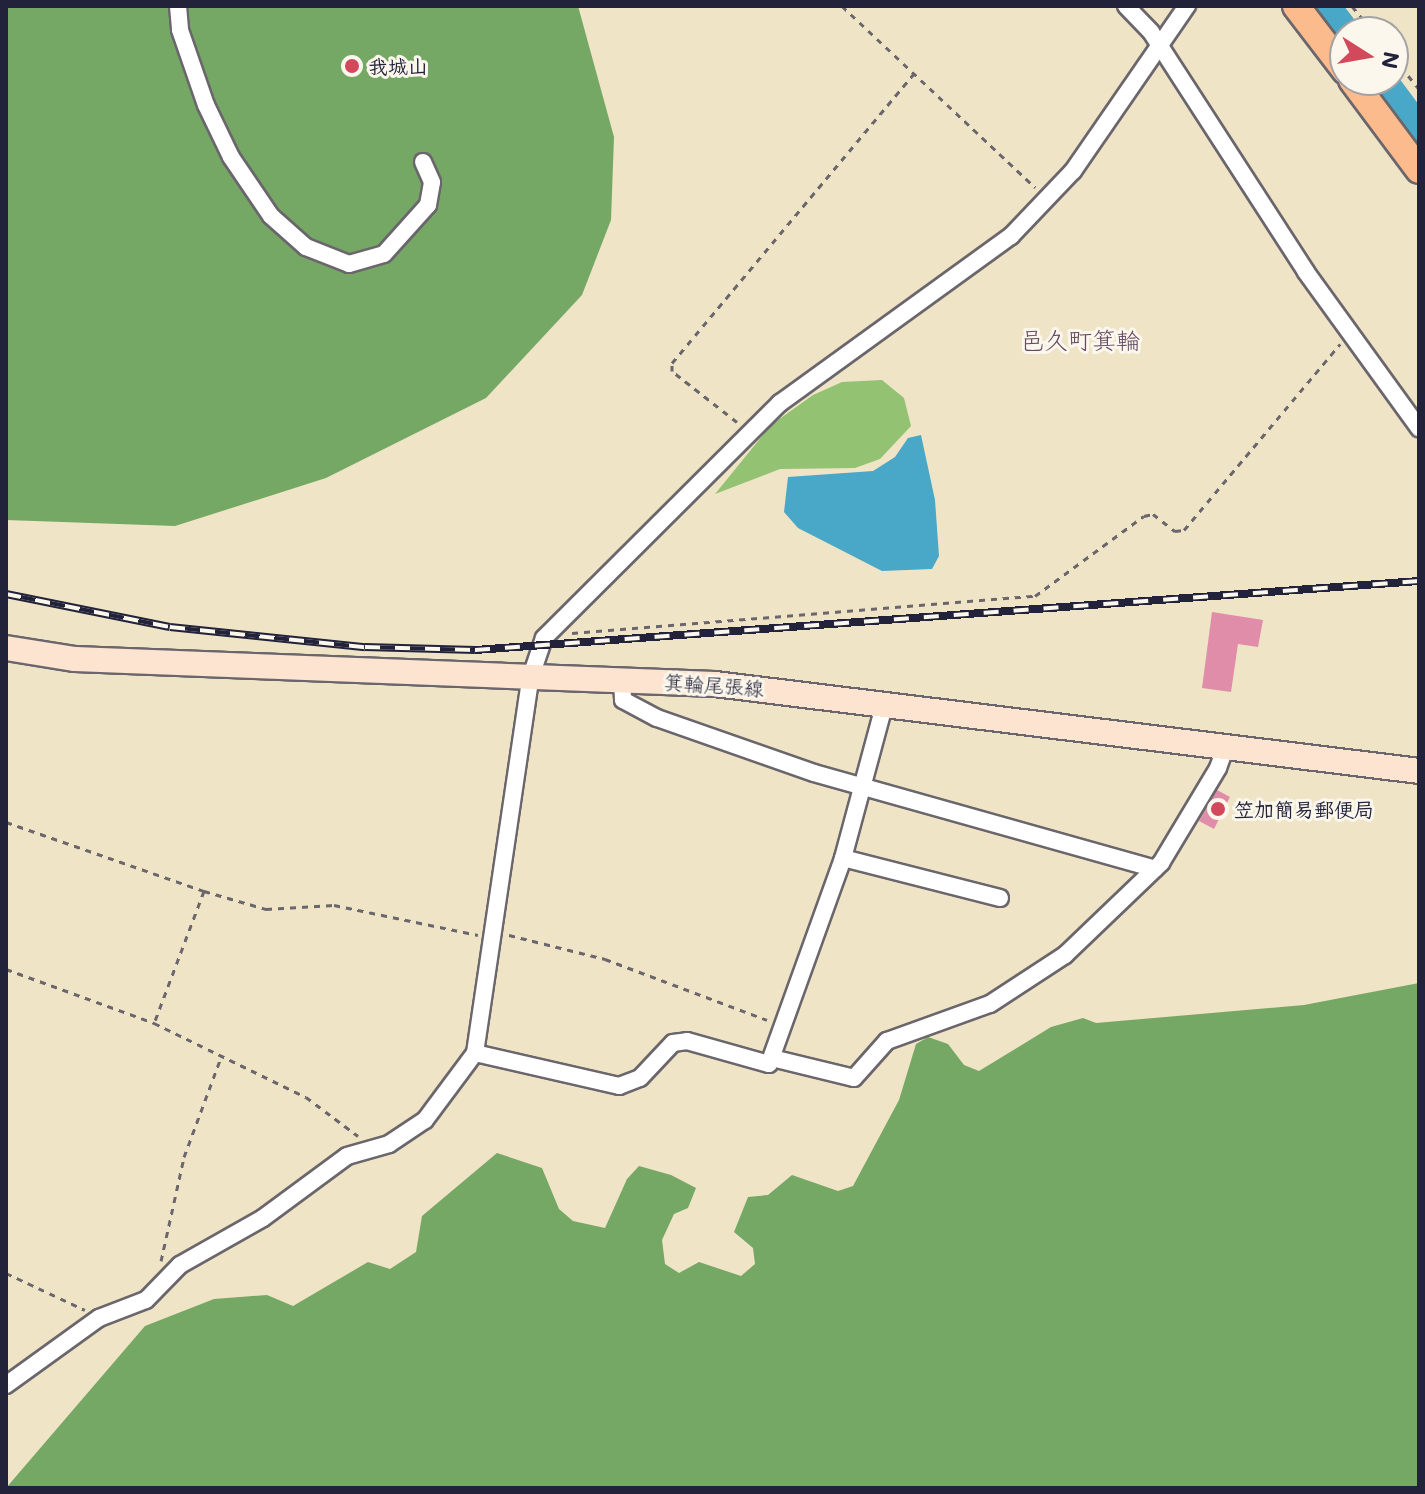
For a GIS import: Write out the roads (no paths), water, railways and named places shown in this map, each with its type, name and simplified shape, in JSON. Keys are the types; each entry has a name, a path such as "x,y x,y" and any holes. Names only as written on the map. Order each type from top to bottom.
{"main road":[{"path":"1296,6 1329,49"},
{"path":"1364,96 1419,170"},
{"name":"箕輪尾張線","path":"6,648 75,659 715,684 885,702 1419,771"}],"street":[{"path":"178,6 180,30 206,105 231,157 271,216 306,247 349,264 384,254 428,205 432,182 423,162"},
{"path":"1126,6 1159,46 1350,332 1419,428"},
{"path":"6,1385 99,1318 146,1300 171,1274 263,1218 347,1156 414,1131 475,1053 531,676 544,638 747,433 831,365 1011,236 1048,199 1187,6"},
{"path":"622,680 623,700 657,718 865,787 1155,869"},
{"path":"475,1053 619,1086 640,1078 673,1043 715,1047 769,1064 843,858 865,787 885,702"},
{"path":"772,1058 854,1078 887,1041 990,1004 1065,955 1155,869 1177,842 1226,746"},
{"path":"843,858 1000,898"}],"water":[{"path":"1306,6 1344,6 1352,16 1329,16 1329,37"},
{"path":"1409,92 1419,105 1419,157 1374,96 1409,96"},
{"path":"921,435 935,500 939,556 932,569 882,571 798,528 784,512 788,477 873,471 895,457 908,438"}],"railway":[{"path":"6,594 170,627 365,647 475,650 1419,581"}],"place":[{"name":"我城山","path":"352,66"},
{"name":"笠加簡易郵便局","path":"1218,809"}],"district":[{"name":"邑久町箕輪","path":"1080,340"}]}
